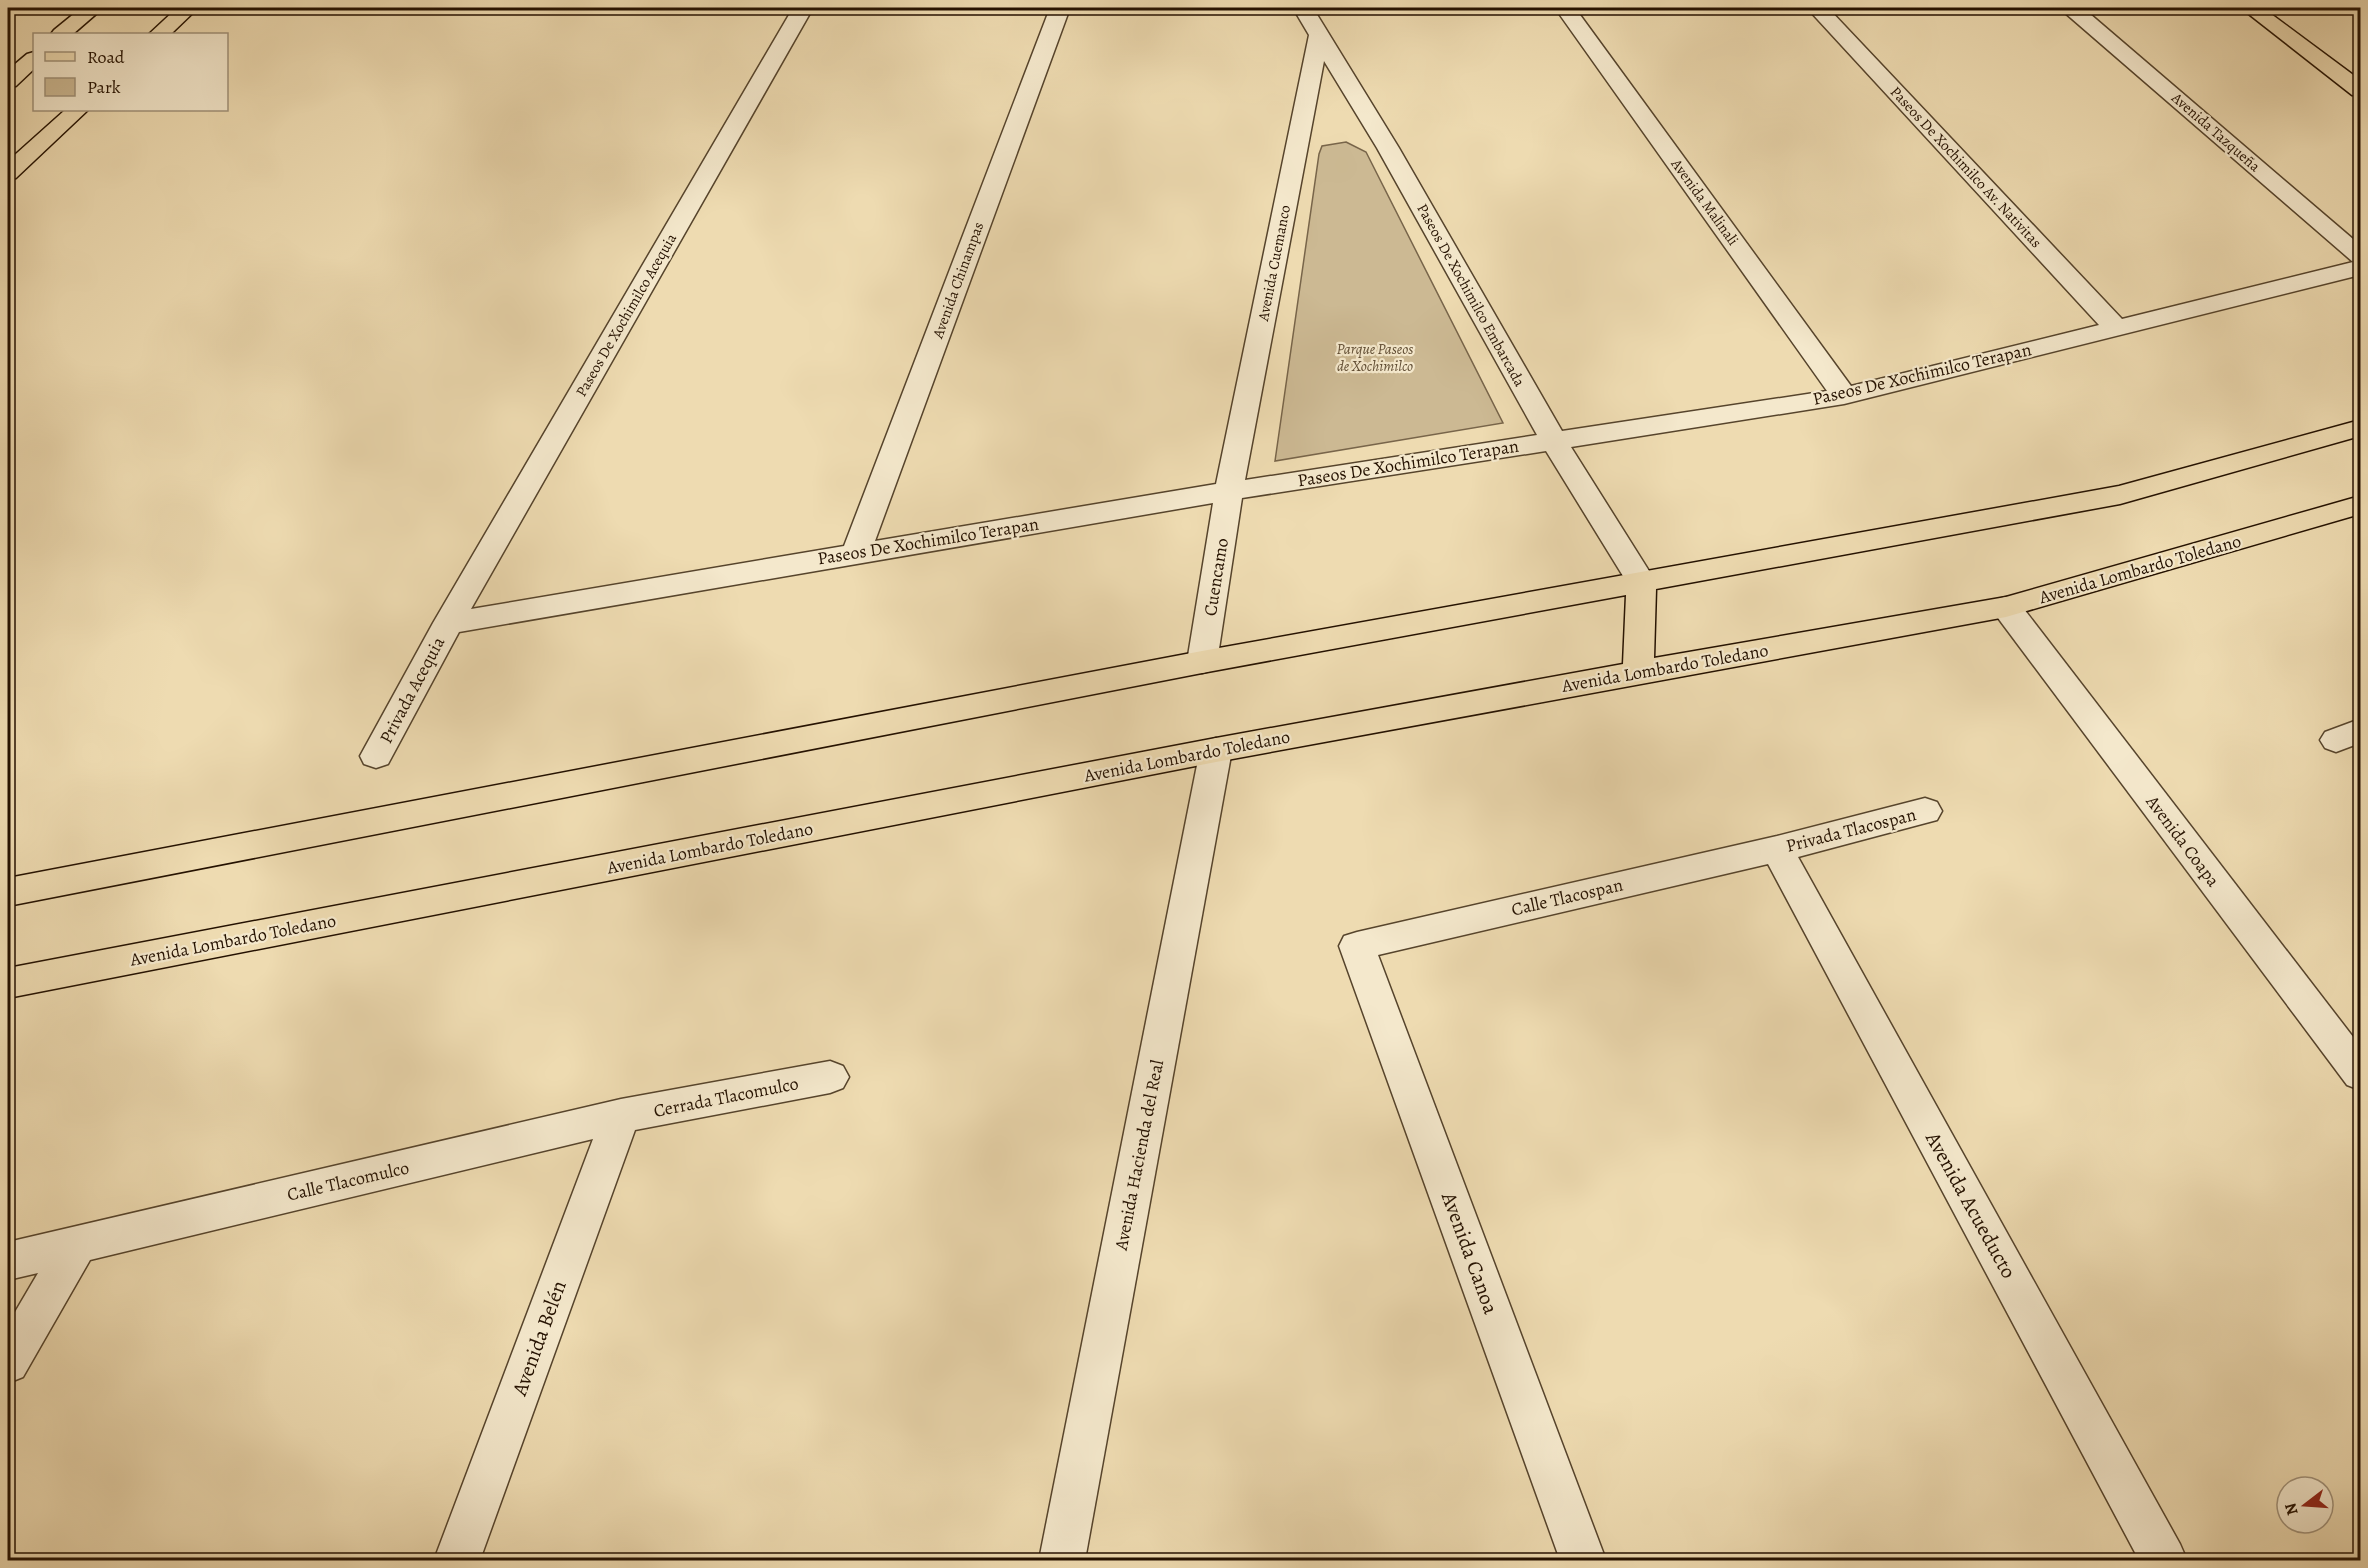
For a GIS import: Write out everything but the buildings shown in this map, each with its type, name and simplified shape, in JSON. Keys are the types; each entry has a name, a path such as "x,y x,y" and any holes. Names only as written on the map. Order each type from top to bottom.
{"main road":[{"path":"62,33 93,8"},
{"path":"160,33 188,8"},
{"path":"2251,8 2361,90"},
{"path":"8,81 33,59"},
{"path":"8,173 76,111"},
{"path":"8,892 1202,662 2120,495 2361,428"},
{"name":"Avenida Lombardo Toledano","path":"8,983 1216,750 1638,672 2006,608 2361,505"},
{"path":"1638,672 1641,582"}],"street":[{"name":"Paseos De Xochimilco Acequia","path":"448,623 803,8"},
{"name":"Avenida Chinampas","path":"856,553 1060,8"},
{"name":"Paseos De Xochimilco Embarcada","path":"1303,8 1388,148 1553,440 1641,582"},
{"name":"Avenida Malinali","path":"1565,8 1845,396"},
{"name":"Paseos De Xochimilco Av. Nativitas","path":"1817,8 2115,327"},
{"name":"Avenida Tazqueña","path":"2071,8 2361,257"},
{"name":"Avenida Cuemanco","path":"1229,491 1319,35"},
{"name":"Paseos De Xochimilco Terapan","path":"448,623 1229,491 1845,396 2115,327 2361,268"},
{"name":"Cuencamo","path":"1202,662 1229,491"},
{"name":"Avenida Coapa","path":"2006,608 2361,1074"},
{"name":"Privada Acequia","path":"376,756 448,623"},
{"name":"Avenida Hacienda del Real","path":"1062,1560 1216,750"},
{"name":"Privada Tlacospan","path":"1777,849 1924,812"},
{"name":"Calle Tlacospan","path":"1357,946 1777,849"},
{"name":"Avenida Acueducto","path":"1777,849 2164,1560"},
{"name":"Avenida Canoa","path":"1357,946 1583,1560"},
{"name":"Cerrada Tlacomulco","path":"621,1116 831,1077"},
{"name":"Calle Tlacomulco","path":"8,1261 621,1116"},
{"name":"Avenida Belén","path":"457,1560 621,1116"},
{"path":"8,1364 76,1246"}],"green space":[{"name":"Parque Paseos de Xochimilco","path":"1346,142 1366,152 1503,423 1275,461 1319,154 1322,146"}]}
